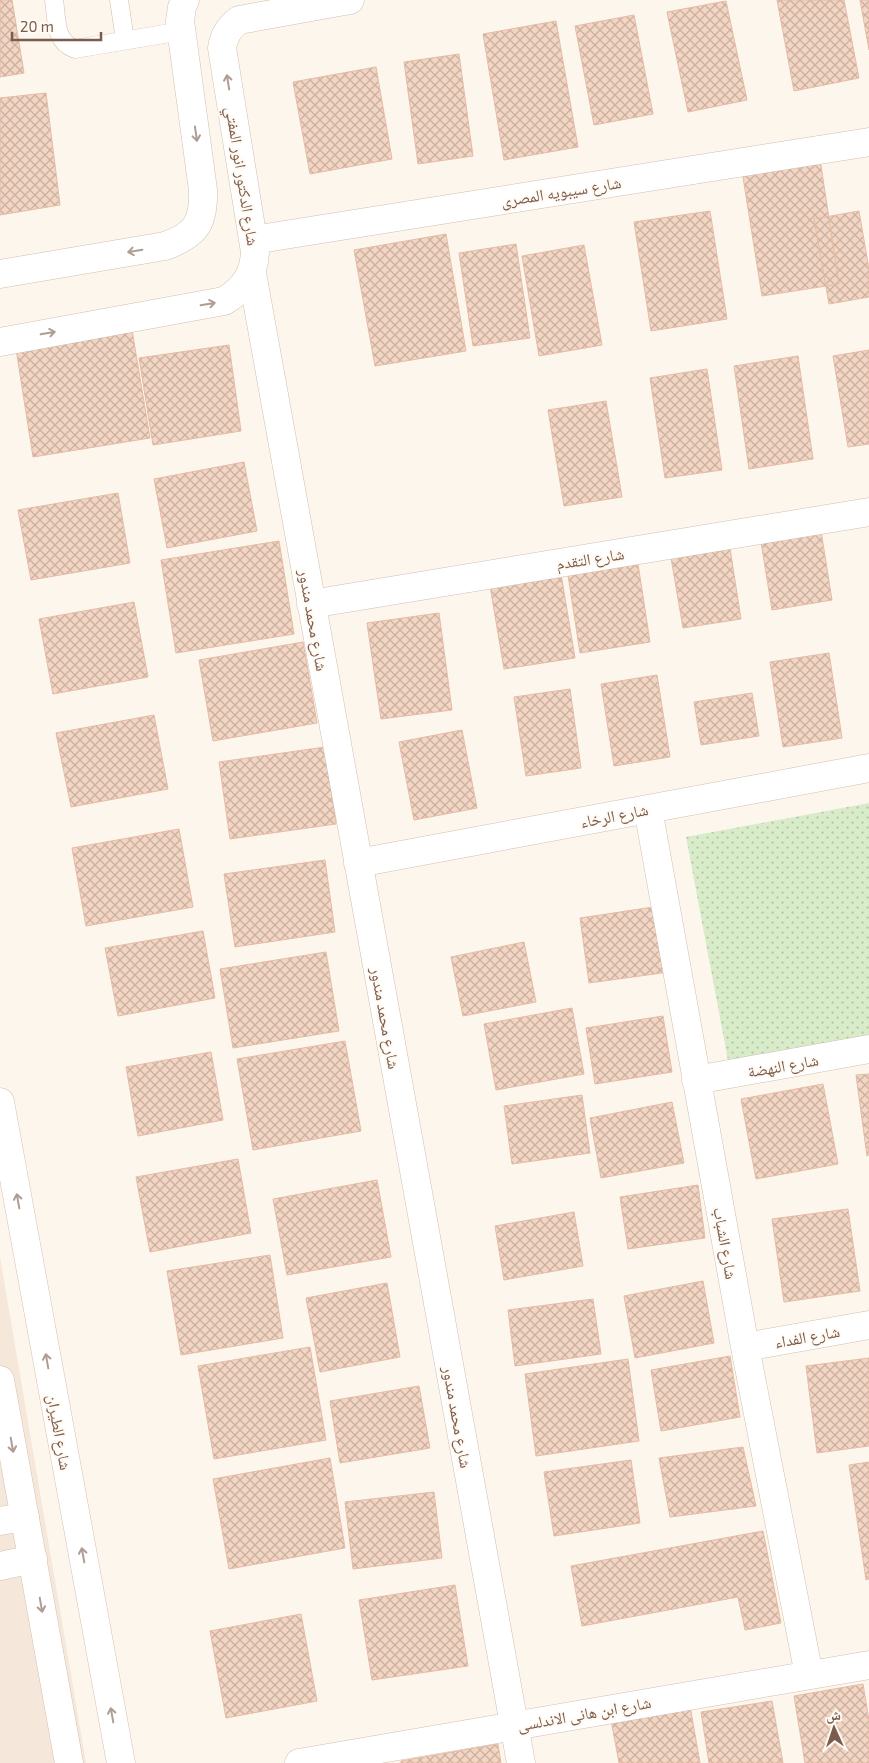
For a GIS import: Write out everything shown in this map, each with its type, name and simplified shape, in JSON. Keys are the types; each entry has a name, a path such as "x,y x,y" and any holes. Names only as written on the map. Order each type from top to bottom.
{"street":[{"path":"0,274 165,246 181,240 193,231 200,219 204,204 180,21 182,7 186,0"},
{"name":"شارع الدكتور انور المفتي","path":"252,273 255,252 254,240 222,48 224,37 230,27 239,20 350,0"},
{"name":"شارع سيبويه المصرى","path":"254,240 869,142"},
{"path":"0,342 224,301 237,293 252,273"},
{"name":"شارع محمد مندور","path":"252,273 522,1763"},
{"name":"شارع التقدم","path":"311,604 869,512"},
{"name":"شارع الرخاء","path":"358,863 869,768"},
{"name":"شارع الشباب","path":"648,809 745,1347 809,1675"},
{"name":"شارع النهضة","path":"696,1080 869,1049"},
{"name":"شارع الطيران","path":"0,1102 121,1763"},
{"name":"شارع الفداء","path":"745,1347 869,1325"},
{"path":"0,1380 13,1519 33,1560 69,1763"},
{"path":"0,1566 33,1560"},
{"name":"شارع ابن هانى الاندلسى","path":"299,1763 869,1665"}],"lane":[{"path":"54,0 60,37 63,43 75,49 182,31"},
{"path":"118,0 125,40"}],"shaded area":[{"path":"0,1257 86,1763 0,1763"}],"green space":[{"path":"869,803 869,1040 729,1066 686,837"}],"building":[{"path":"0,0 12,0 24,73 0,77"},
{"path":"777,0 844,0 859,78 794,91"},
{"path":"860,0 869,0 869,50"},
{"path":"726,1 747,100 688,112 667,12"},
{"path":"634,15 653,114 594,125 575,26"},
{"path":"556,21 578,147 504,160 483,34"},
{"path":"459,54 473,156 418,164 404,62"},
{"path":"376,67 392,159 310,174 293,82"},
{"path":"46,93 60,205 0,215 0,98"},
{"path":"820,159 839,284 762,296 742,171"},
{"path":"710,211 727,319 651,331 634,222"},
{"path":"859,211 869,269 869,297 829,304 814,219"},
{"path":"446,234 466,351 375,366 354,250"},
{"path":"516,244 530,338 473,346 459,253"},
{"path":"584,245 602,345 539,356 522,256"},
{"path":"132,330 150,438 33,457 16,349"},
{"path":"229,345 241,431 153,445 139,358"},
{"path":"869,350 869,444 848,447 833,356"},
{"path":"798,356 813,459 749,469 734,366"},
{"path":"707,369 722,470 665,478 650,378"},
{"path":"606,401 622,497 564,506 548,410"},
{"path":"244,462 257,531 167,548 154,479"},
{"path":"118,493 130,563 31,580 18,510"},
{"path":"821,531 832,600 772,610 761,542"},
{"path":"279,541 294,634 176,653 161,560"},
{"path":"729,542 741,619 683,628 670,552"},
{"path":"638,564 650,642 580,653 568,575"},
{"path":"560,568 575,658 504,669 489,580"},
{"path":"134,602 148,677 53,694 39,619"},
{"path":"439,613 452,710 381,719 367,623"},
{"path":"303,642 317,723 213,741 199,660"},
{"path":"829,653 842,738 783,747 770,662"},
{"path":"657,675 670,757 614,766 601,684"},
{"path":"570,689 581,768 526,776 514,697"},
{"path":"752,693 759,736 701,745 694,702"},
{"path":"154,715 168,789 71,807 56,733"},
{"path":"462,730 477,808 414,820 399,742"},
{"path":"325,747 336,824 230,839 219,762"},
{"path":"179,829 193,907 86,926 72,848"},
{"path":"325,860 335,932 235,947 224,874"},
{"path":"660,906 669,972 589,983 580,918"},
{"path":"203,931 215,998 118,1016 105,948"},
{"path":"524,942 536,1002 463,1016 451,957"},
{"path":"326,952 339,1031 233,1048 220,969"},
{"path":"572,1008 584,1074 496,1090 484,1024"},
{"path":"663,1016 672,1072 595,1084 586,1028"},
{"path":"345,1041 361,1131 253,1150 237,1059"},
{"path":"211,1052 223,1120 138,1136 126,1067"},
{"path":"869,1074 869,1155 867,1156 856,1075"},
{"path":"823,1084 838,1164 756,1179 741,1099"},
{"path":"582,1095 590,1153 512,1164 504,1106"},
{"path":"672,1102 684,1163 601,1178 590,1118"},
{"path":"238,1159 251,1233 150,1252 136,1177"},
{"path":"377,1180 391,1257 287,1275 273,1199"},
{"path":"698,1185 705,1238 628,1249 620,1197"},
{"path":"848,1209 860,1291 784,1302 772,1219"},
{"path":"574,1212 583,1266 504,1280 495,1226"},
{"path":"270,1255 283,1338 181,1355 167,1271"},
{"path":"703,1281 714,1343 635,1358 624,1296"},
{"path":"387,1283 400,1357 320,1372 306,1298"},
{"path":"593,1299 601,1354 515,1366 508,1310"},
{"path":"310,1347 326,1440 214,1459 198,1366"},
{"path":"730,1356 740,1417 661,1431 651,1370"},
{"path":"869,1358 869,1446 817,1453 806,1366"},
{"path":"628,1359 639,1441 536,1456 525,1374"},
{"path":"419,1386 430,1448 340,1463 330,1401"},
{"path":"743,1447 756,1506 670,1517 659,1458"},
{"path":"330,1458 345,1548 229,1569 213,1479"},
{"path":"631,1460 640,1523 554,1536 544,1472"},
{"path":"869,1462 869,1579 866,1580 849,1465"},
{"path":"434,1492 442,1558 353,1569 345,1502"},
{"path":"763,1531 781,1623 745,1630 738,1597 582,1626 571,1566"},
{"path":"455,1585 468,1666 372,1680 359,1600"},
{"path":"301,1614 317,1701 226,1718 210,1631"},
{"path":"863,1684 869,1720 869,1763 805,1763 794,1696"},
{"path":"772,1701 783,1763 709,1763 701,1712"},
{"path":"690,1706 700,1763 619,1763 611,1720"},
{"path":"498,1744 501,1763 401,1763 401,1761"}]}
